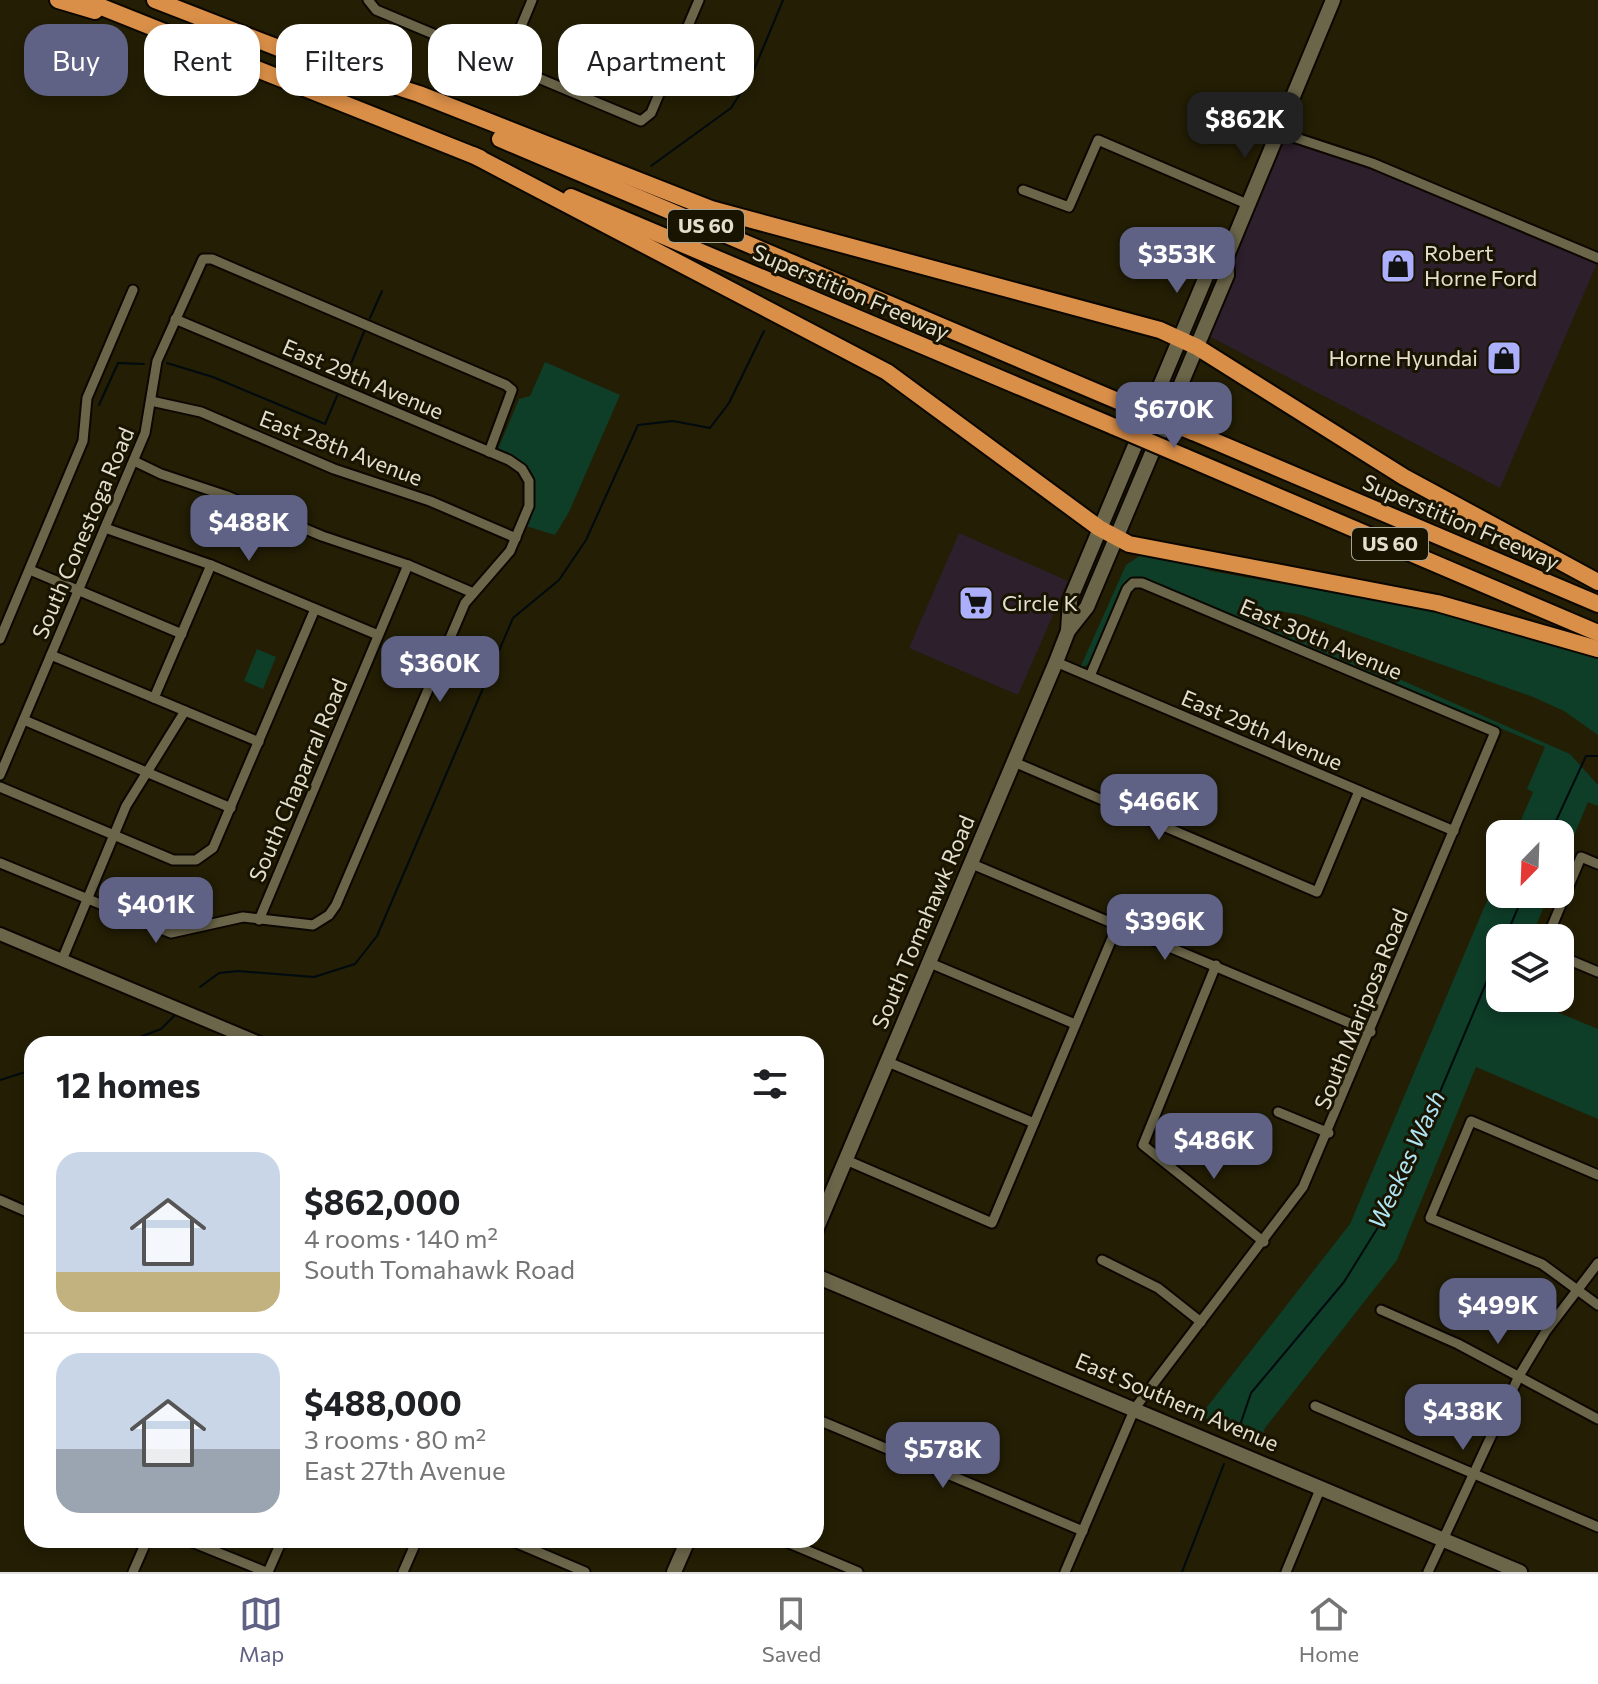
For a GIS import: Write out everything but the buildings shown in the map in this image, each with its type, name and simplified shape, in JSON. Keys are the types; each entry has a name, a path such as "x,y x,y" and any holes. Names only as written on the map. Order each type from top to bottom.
{"highway":[{"path":"58,0 144,26"},
{"name":"Superstition Freeway","path":"84,0 147,24"},
{"name":"Superstition Freeway","path":"155,0 276,47"},
{"name":"Superstition Freeway","path":"260,69 473,155 1598,633"},
{"path":"412,92 711,209 1146,326 1180,338 1403,477 1598,582"},
{"name":"Superstition Freeway","path":"393,96 1598,604"},
{"path":"473,155 887,372 1099,528 1129,544 1474,612 1598,649"}],"main road":[{"name":"South Tomahawk Road","path":"824,1211 1068,631 1087,607 1197,347 1227,275 1226,258 1247,204 1333,0"},
{"name":"South Tomahawk Road","path":"1068,631 1070,600 1099,528 1210,267 1226,258"},
{"name":"East Southern Avenue","path":"824,1279 1520,1572"},
{"path":"674,1572 684,1548"}],"street":[{"path":"522,24 532,0"},
{"path":"542,81 635,120 644,120 651,113 699,0"},
{"path":"368,1 376,10 428,32"},
{"path":"1278,132 1372,163 1598,258"},
{"path":"1023,190 1069,207 1098,140 1247,204"},
{"name":"South Conestoga Road","path":"0,775 134,461 148,422 155,367 203,259 212,259 512,390 489,452"},
{"path":"0,639 83,441 87,398 133,290"},
{"name":"East 29th Avenue","path":"175,319 489,452 522,469 529,481 529,506 516,538"},
{"name":"East 28th Avenue","path":"151,401 201,412 334,469 430,501 516,538"},
{"path":"134,461 471,592"},
{"path":"105,528 211,565 378,635"},
{"path":"0,863 171,933 243,917 302,927 321,922 336,905 471,592 503,561 516,538"},
{"path":"154,698 211,565"},
{"name":"South Chaparral Road","path":"259,920 408,565"},
{"path":"30,570 182,634"},
{"name":"East 30th Avenue","path":"1090,676 1127,589 1133,583 1142,583 1495,732"},
{"path":"0,787 173,860 196,860 213,848 315,609"},
{"path":"51,655 259,742"},
{"name":"East 29th Avenue","path":"1056,662 1454,831"},
{"path":"62,960 114,835 185,711"},
{"path":"24,720 231,808"},
{"name":"South Mariposa Road","path":"1065,1572 1135,1408 1303,1187 1329,1133 1495,732"},
{"path":"1014,762 1317,892 1359,791"},
{"path":"1553,924 1581,857 1598,864"},
{"path":"972,864 1371,1032"},
{"path":"846,1160 992,1223 1118,924"},
{"path":"0,934 228,1036"},
{"path":"1574,962 1598,972"},
{"path":"930,963 1075,1024"},
{"path":"1216,965 1143,1145 1264,1242"},
{"path":"888,1062 1034,1123"},
{"path":"1278,1112 1329,1133"},
{"path":"1598,1175 1471,1121 1430,1218 1542,1264 1598,1305"},
{"path":"0,1200 24,1210"},
{"path":"1102,1260 1158,1288 1201,1322"},
{"path":"1428,1572 1519,1376 1598,1263"},
{"path":"1381,1310 1458,1344 1598,1419"},
{"path":"1315,1406 1598,1527"},
{"path":"824,1422 1083,1531"},
{"path":"1286,1572 1321,1487"},
{"path":"133,1572 144,1548"},
{"path":"207,1548 267,1572 278,1548"},
{"path":"403,1572 414,1548"},
{"path":"529,1548 585,1572"},
{"path":"541,1553 543,1548"},
{"path":"801,1548 858,1572"}],"shaded area":[{"path":"1278,132 1598,261 1500,488 1203,333"},
{"path":"959,533 1068,581 1018,695 909,648"}],"green space":[{"path":"545,362 620,395 569,512 555,535 526,526 535,499 532,479 498,449 519,399 530,396"},
{"path":"1150,553 1176,557 1211,571 1489,621 1598,655 1598,735 1564,711 1533,697 1302,615 1273,610 1270,614 1276,625 1570,754 1598,785 1598,806 1588,802 1574,836 1574,820 1521,820 1533,792 1527,789 1545,747 1143,578 1123,584 1089,664 1080,668 1126,565"},
{"path":"257,649 276,657 263,689 244,681"},
{"path":"1486,903 1486,908 1543,908 1537,924 1486,924 1486,1012 1557,1012 1598,1029 1598,1119 1476,1067 1397,1260 1265,1428 1260,1441 1200,1416 1350,1224"}],"waterway":[{"path":"651,166 731,108 751,77 783,0"},
{"path":"370,318 382,291"},
{"path":"200,987 219,973 238,971 314,977 355,964 377,936 513,618 559,580 586,540 638,425 673,421 710,428 729,403 764,331"},
{"path":"343,383 364,332"},
{"path":"99,405 118,363 144,364"},
{"path":"167,363 213,377 325,424 337,396"},
{"name":"Weekes Wash","path":"1556,820 1586,756 1598,756"},
{"name":"Weekes Wash","path":"1511,924 1518,908"},
{"name":"Weekes Wash","path":"1237,1434 1251,1393 1344,1282 1393,1203 1486,983"},
{"path":"142,1036 161,1029 174,1016"},
{"path":"0,1080 24,1072"},
{"name":"Weekes Wash","path":"1182,1572 1224,1464"}],"place":[{"name":"Robert Horne Ford","path":"1398,266"},
{"name":"Horne Hyundai","path":"1504,358"},
{"name":"Circle K","path":"976,603"}]}
